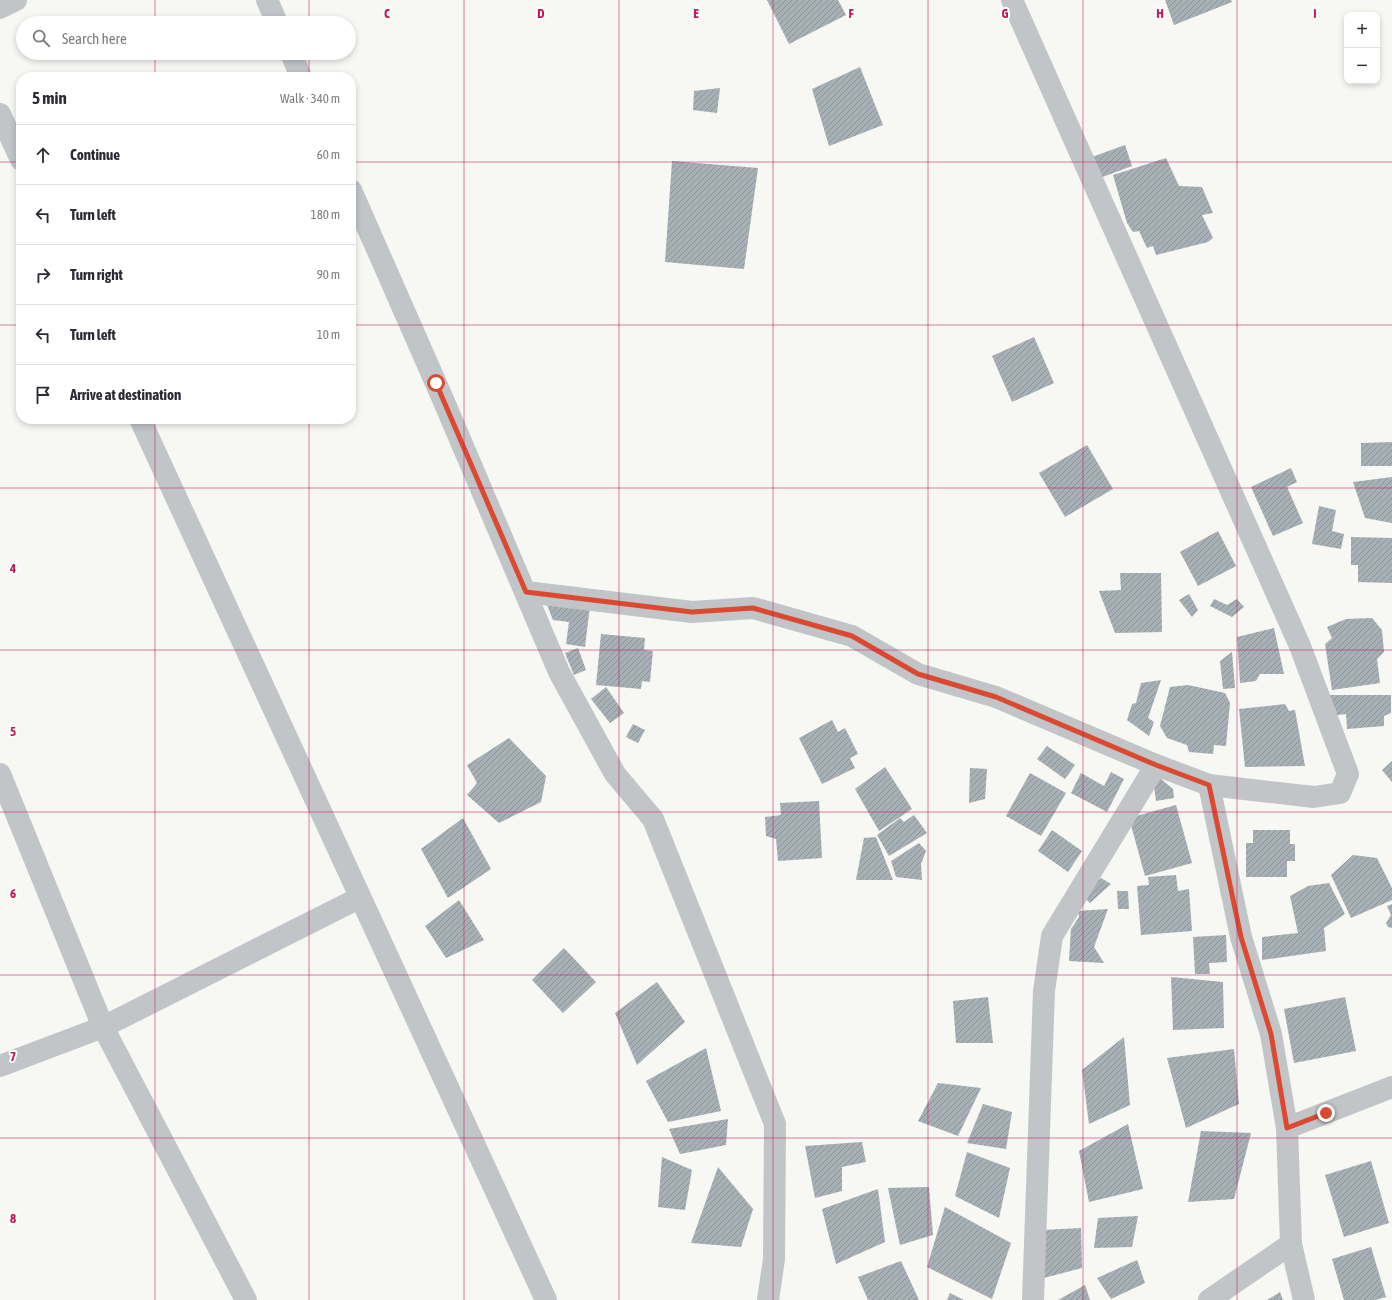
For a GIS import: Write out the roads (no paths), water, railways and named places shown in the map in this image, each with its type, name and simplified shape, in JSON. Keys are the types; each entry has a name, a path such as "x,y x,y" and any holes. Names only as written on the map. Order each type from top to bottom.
{"street":[{"path":"0,8 16,0"},
{"path":"267,0 274,16"},
{"path":"526,592 692,612 753,608 852,636 918,674 996,697 1156,765 1209,785 1314,797 1340,793 1348,774 1300,646 1012,0"},
{"path":"294,60 299,72"},
{"path":"0,114 16,149"},
{"path":"356,201 526,592 559,672 615,774 653,819 775,1124 774,1260 768,1300"},
{"path":"142,424 546,1300"},
{"path":"1033,1300 1044,991 1052,936 1156,765"},
{"path":"0,774 103,1027 246,1300"},
{"path":"1209,785 1241,937 1271,1034 1287,1128 1291,1244 1304,1300"},
{"path":"0,1066 103,1027 360,898"},
{"path":"1287,1128 1392,1087"},
{"path":"1209,1300 1291,1244"}]}
